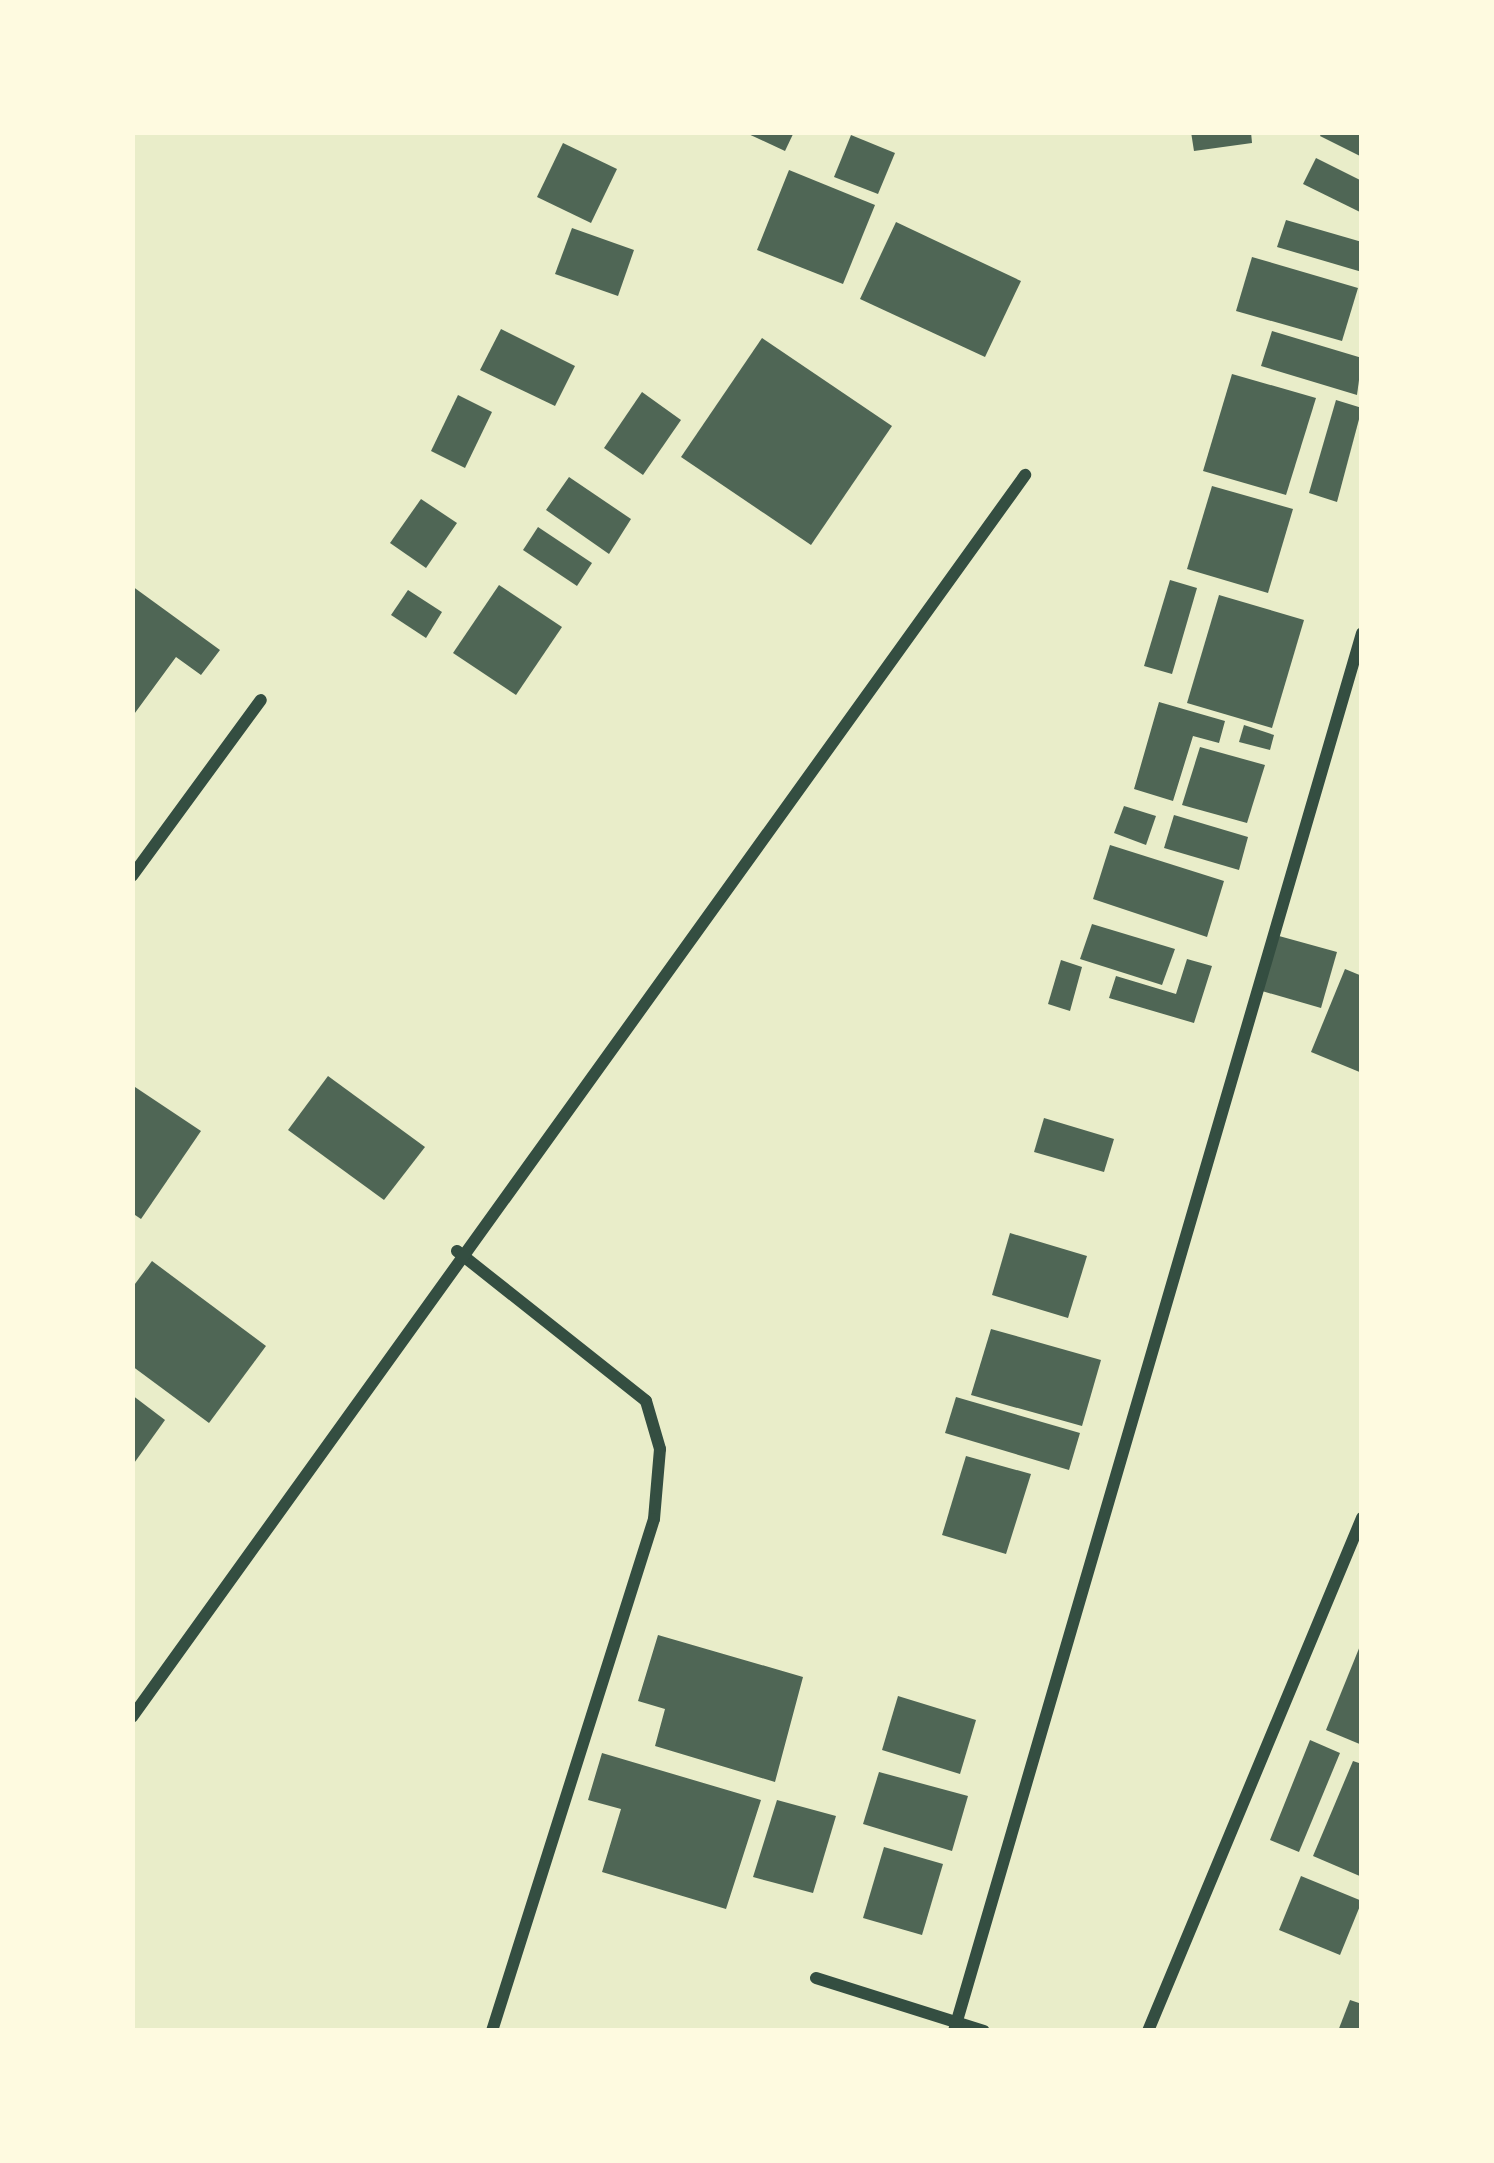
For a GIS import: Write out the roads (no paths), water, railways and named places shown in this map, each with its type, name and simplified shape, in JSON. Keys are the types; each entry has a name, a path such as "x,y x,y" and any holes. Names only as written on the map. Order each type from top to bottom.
{"street":[{"path":"132,1717 457,1251 1024,475"},
{"path":"956,2026 1362,632"},
{"path":"132,876 261,700"},
{"path":"457,1251 646,1401 660,1449 654,1519 492,2031"},
{"path":"1148,2031 1362,1518"},
{"path":"816,1978 956,2026 984,2031"}]}
